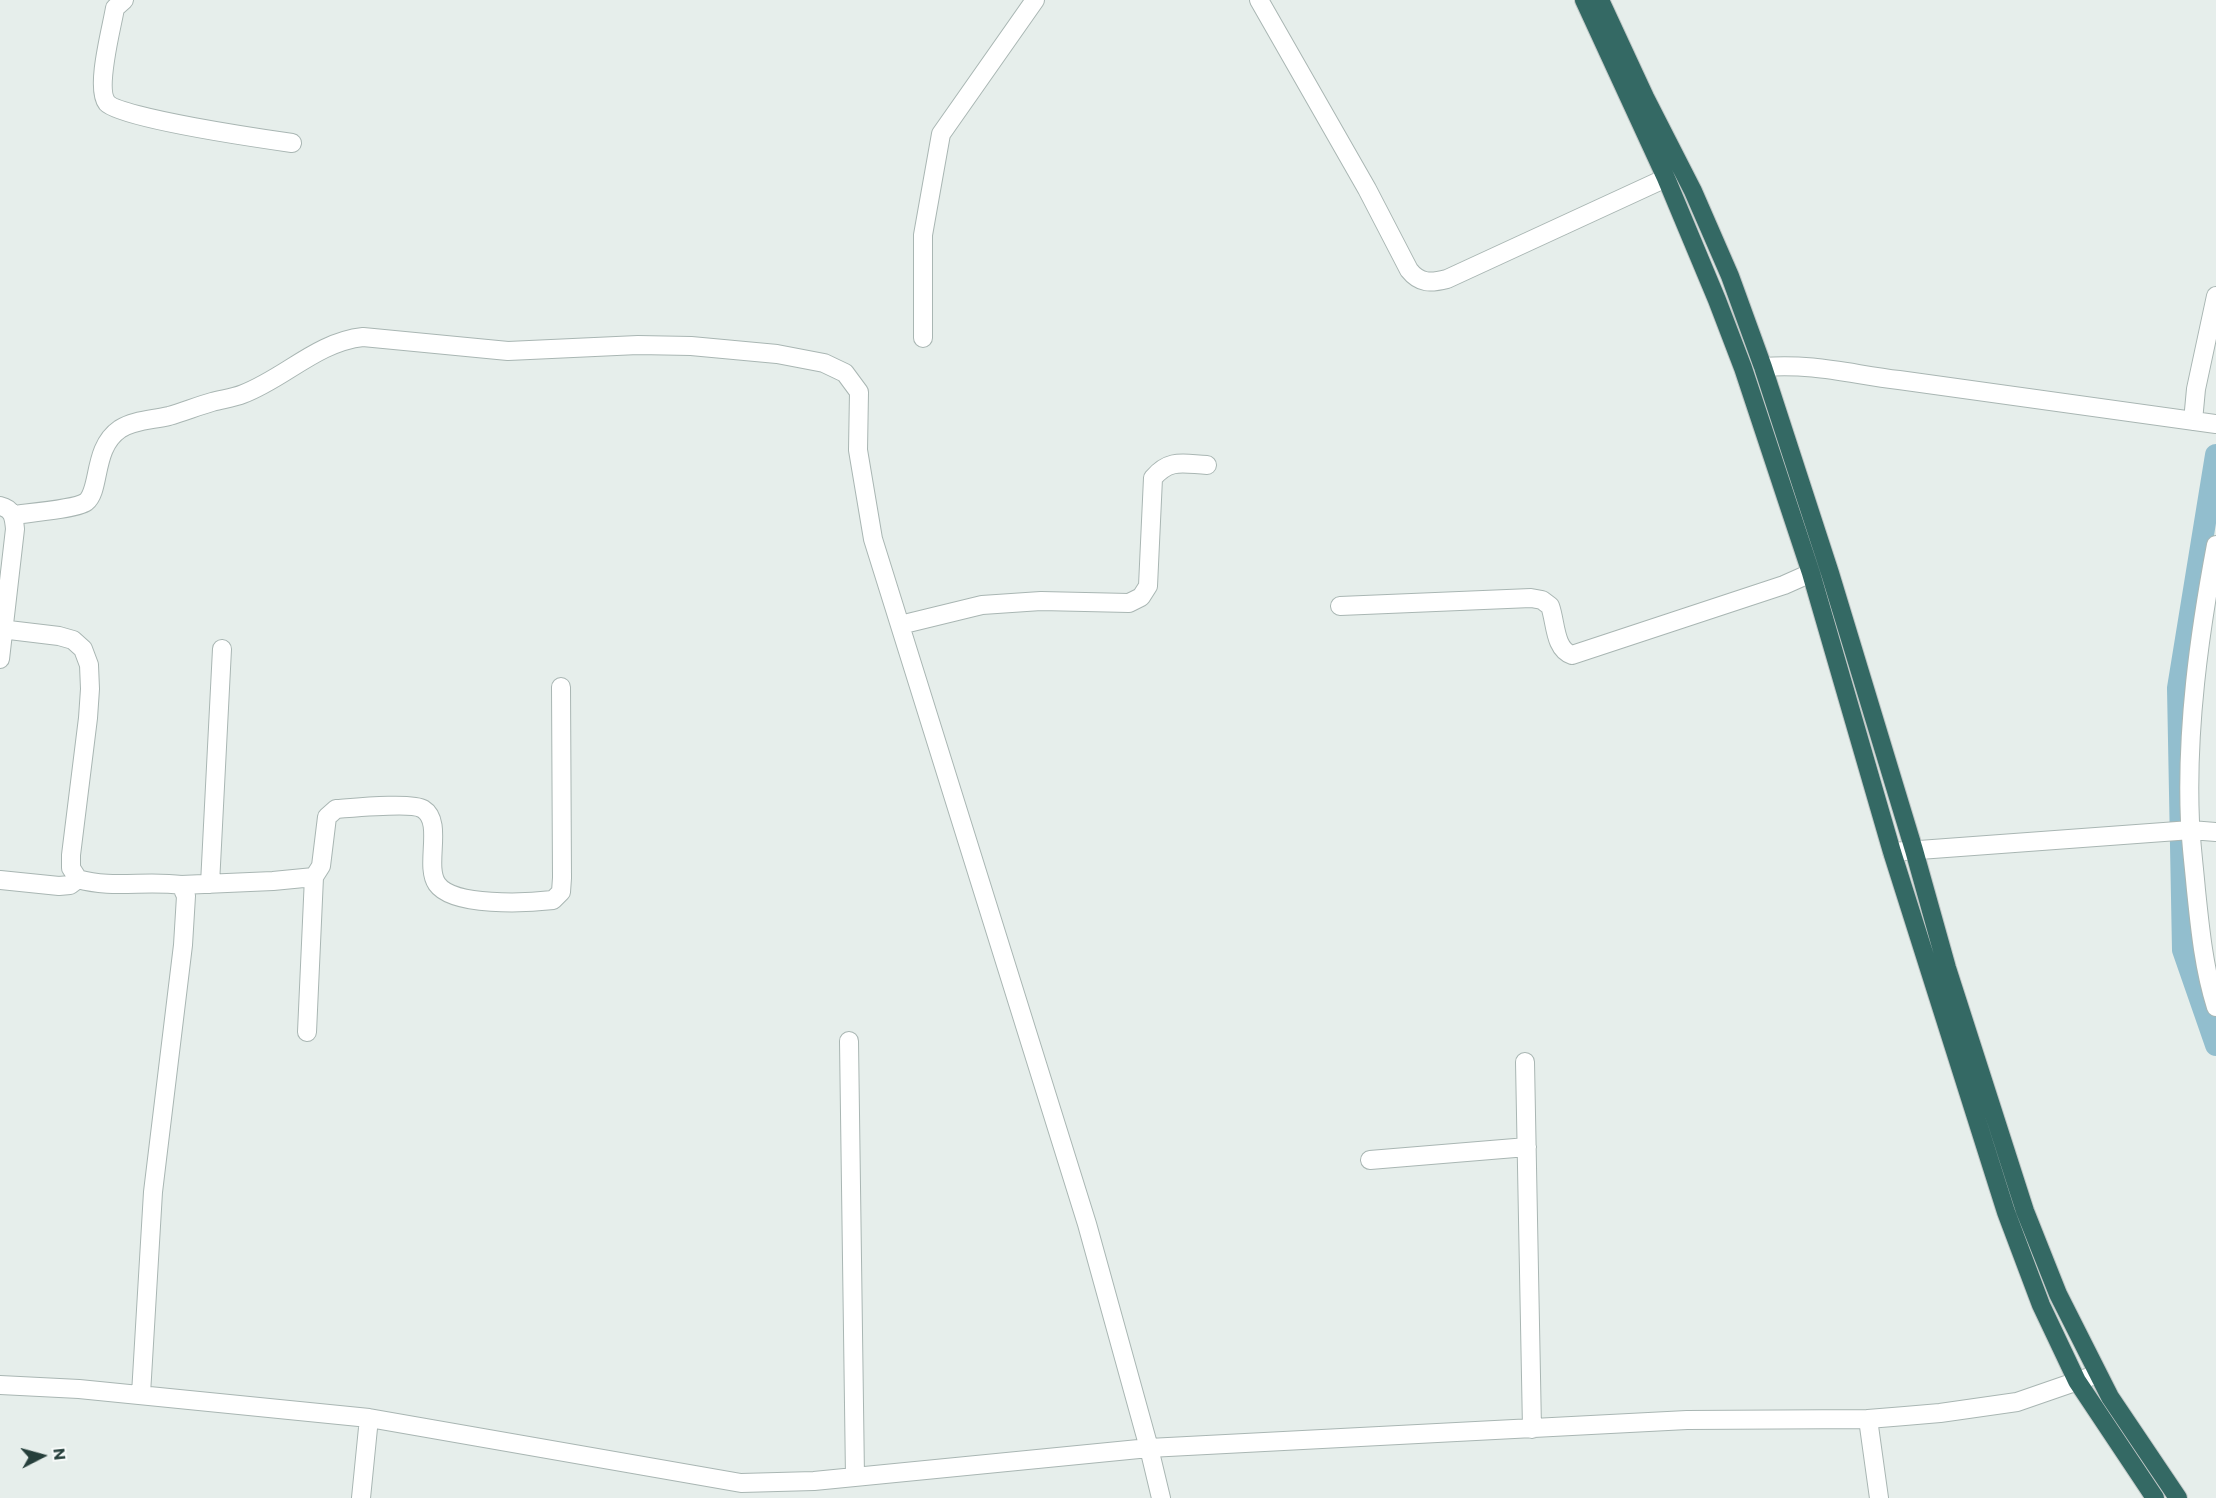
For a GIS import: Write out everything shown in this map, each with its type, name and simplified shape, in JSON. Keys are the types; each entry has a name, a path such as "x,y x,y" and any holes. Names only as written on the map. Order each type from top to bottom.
{"highway":[{"path":"1584,0 1666,178 1729,328 1811,573 1892,852 2006,1212 2041,1305 2078,1381 2155,1498"},
{"path":"1600,0 1645,97 1694,191 1730,276 1762,367 1830,573 1914,850 1947,968 2025,1211 2058,1294 2110,1397 2178,1498"}],"street":[{"path":"124,0 115,8 102,79 107,103 118,110 214,132 292,143"},
{"path":"924,338 923,235 941,134 1035,0"},
{"path":"1258,0 1367,189 1414,278 1425,282 1447,279 1666,178"},
{"path":"2193,421 2196,389 2216,296"},
{"path":"0,659 15,529 7,511 72,507 86,502 92,494 101,453 119,430 132,423 168,416 246,393 311,356 350,339 363,337 508,351 638,345 691,346 777,354 824,363 845,373 859,392 858,450 873,539 1087,1224 1161,1498"},
{"path":"1762,367 1814,366 1897,380 2216,424"},
{"path":"900,625 982,604 1041,601 1129,603 1141,597 1148,586 1153,478 1161,468 1172,463 1207,465"},
{"path":"2216,545 2197,664 2191,738 2191,830 2204,959 2216,1007"},
{"path":"1340,606 1531,598 1542,600 1550,606 1559,645 1565,653 1572,655 1784,585 1811,573"},
{"path":"2,629 59,636 73,640 83,649 89,665 88,718 71,855 71,868 78,879 92,884 167,883 181,885 314,877"},
{"path":"210,884 222,649"},
{"path":"307,1032 314,877 321,866 327,817 336,809 409,806 422,808 430,815 434,833 433,867 437,883 450,894 466,899 536,902 553,900 561,892 561,687"},
{"path":"1892,852 2191,830 2216,832"},
{"path":"0,880 59,886 69,885 78,879"},
{"path":"141,1395 153,1202 183,945 186,896 181,885"},
{"path":"849,1041 855,1477"},
{"path":"1525,1062 1532,1429"},
{"path":"1370,1160 1527,1147"},
{"path":"0,1385 79,1389 369,1418 741,1483 814,1489 855,1477 1149,1448 1687,1420 1868,1419 1940,1413 2017,1402 2098,1374"},
{"path":"361,1498 369,1418"},
{"path":"1868,1419 1880,1498"}],"waterway":[{"path":"2216,455 2178,688 2183,950 2216,1045"}]}
